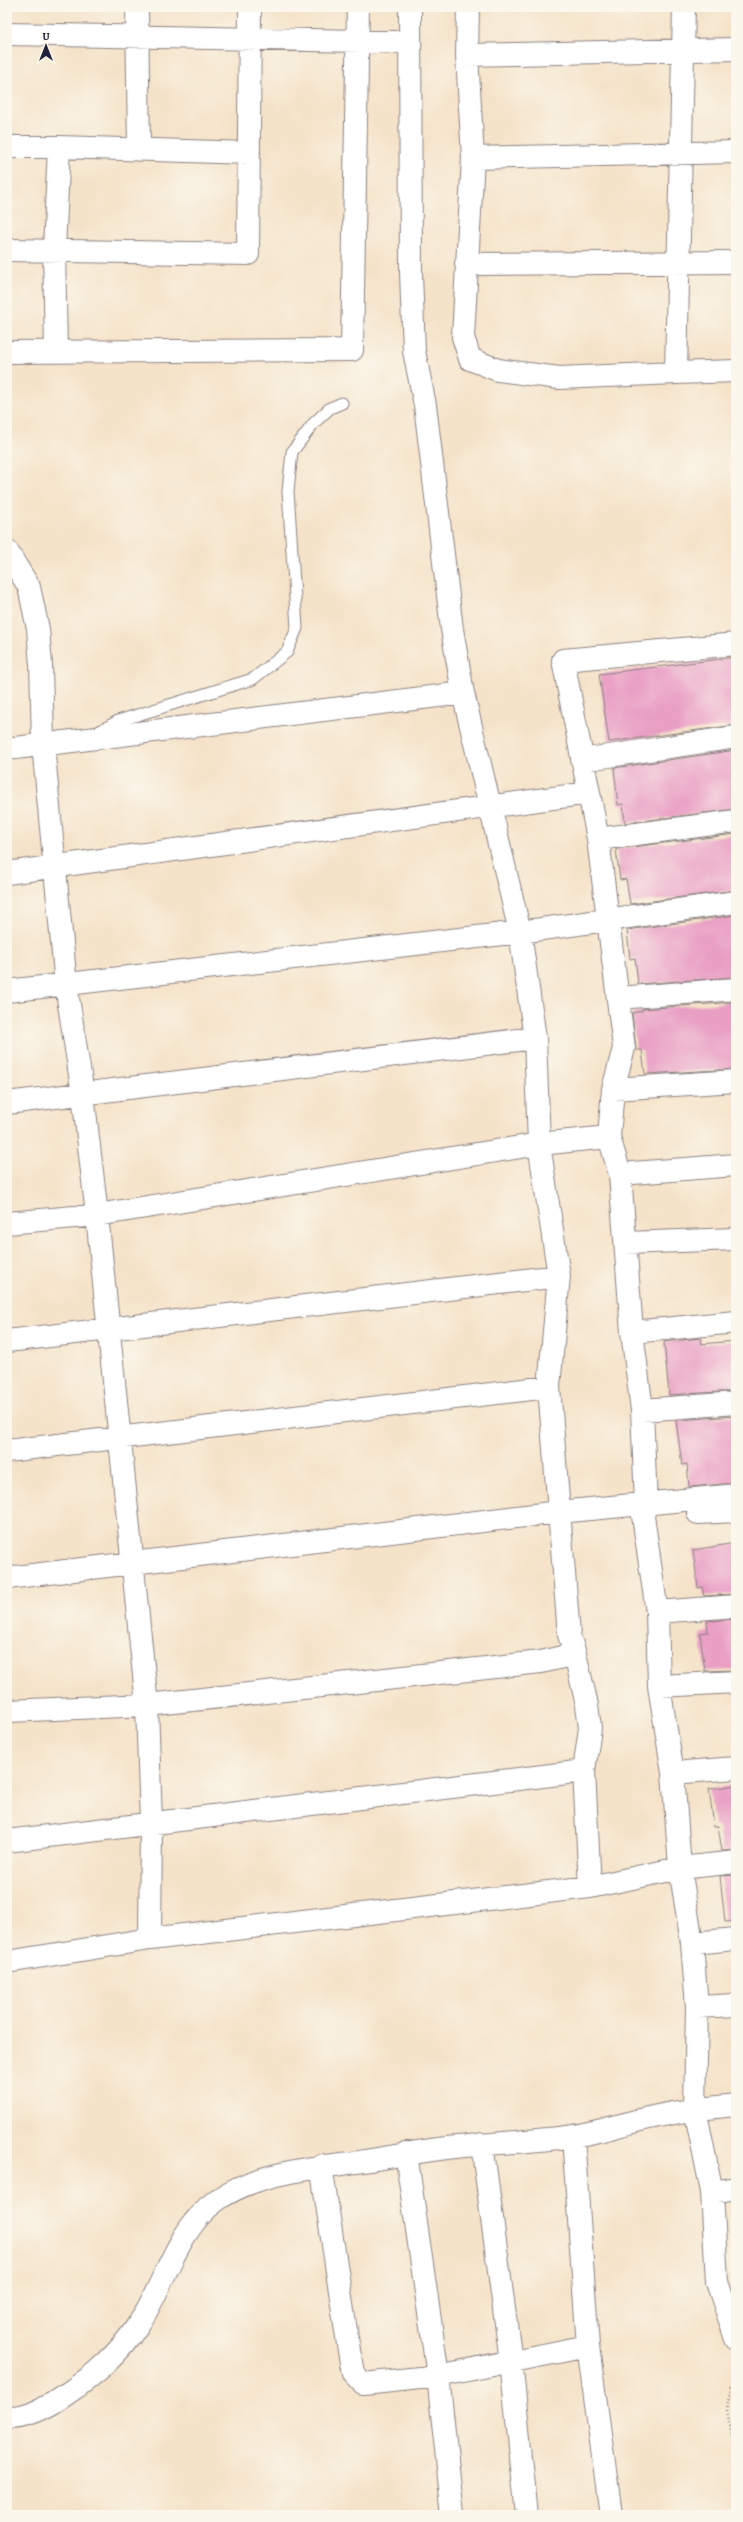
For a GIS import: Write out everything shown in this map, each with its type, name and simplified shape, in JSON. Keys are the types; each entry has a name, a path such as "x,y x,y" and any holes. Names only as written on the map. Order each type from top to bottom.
{"street":[{"path":"137,7 139,150"},
{"path":"7,250 248,254 250,7"},
{"path":"7,352 352,350 358,7"},
{"path":"410,7 411,273 414,351 426,412 452,630 463,693 492,807 520,932 535,1038 539,1144 559,1276 549,1387 558,1512 569,1635 587,1705 590,1728 584,1771 590,1887"},
{"path":"468,7 467,56 472,158 463,337 470,359 498,370 559,378 736,371"},
{"path":"676,373 677,264 681,213 684,7"},
{"path":"7,34 410,42"},
{"path":"467,56 736,50"},
{"path":"7,146 249,153"},
{"path":"56,351 54,250 59,147"},
{"path":"472,158 681,152 736,152"},
{"path":"466,264 677,264 736,262"},
{"path":"7,551 29,587 38,629 41,666 43,744 66,984 83,1094 97,1215 147,1705 151,1823 150,1939"},
{"path":"736,644 563,660 598,839 624,1048 613,1088 609,1137 620,1174 632,1332 642,1410 644,1510 657,1612 659,1686 673,1773 680,1868 692,1943 697,2007 695,2109 712,2192 736,2340"},
{"path":"7,749 407,698 463,693"},
{"path":"582,760 736,738"},
{"path":"7,873 56,868 589,793"},
{"path":"598,839 736,821"},
{"path":"7,991 520,932 608,918 736,902"},
{"path":"618,998 736,989"},
{"path":"7,1103 535,1038"},
{"path":"613,1088 736,1081"},
{"path":"7,1223 97,1215 539,1144 609,1137"},
{"path":"620,1174 736,1165"},
{"path":"625,1243 736,1239"},
{"path":"7,1342 559,1276"},
{"path":"632,1332 736,1322"},
{"path":"7,1451 549,1387"},
{"path":"642,1410 736,1403"},
{"path":"644,1510 736,1495"},
{"path":"7,1578 558,1512 644,1510 736,1511"},
{"path":"657,1612 736,1606"},
{"path":"7,1711 147,1705 541,1662 575,1654"},
{"path":"659,1686 736,1682"},
{"path":"673,1773 736,1768"},
{"path":"7,1841 584,1771"},
{"path":"7,1962 150,1939 590,1887 680,1868 736,1862"},
{"path":"692,1943 736,1939"},
{"path":"697,2007 736,2004"},
{"path":"7,2417 24,2416 54,2403 96,2374 121,2349 139,2323 191,2226 207,2208 245,2185 321,2165 341,2164 406,2153 482,2144 573,2136 610,2130 642,2120 695,2109 736,2105"},
{"path":"573,2136 588,2346 611,2515"},
{"path":"482,2144 510,2361 527,2515"},
{"path":"406,2153 438,2376 453,2515"},
{"path":"321,2165 353,2373 364,2384 438,2376 588,2346"},
{"path":"712,2192 736,2188"}],"lane":[{"path":"85,740 118,721 253,679 287,652 297,628 288,490 292,452 314,423 330,408 342,403"}],"path":[{"path":"736,2371 727,2410 736,2458"}],"building":[{"path":"736,657 736,725 609,742 599,674"},
{"path":"736,750 736,809 625,823 623,804 618,805 614,768"},
{"path":"736,834 736,890 630,904 626,879 620,880 616,849"},
{"path":"736,915 736,977 638,984 635,958 630,959 627,930"},
{"path":"736,1002 736,1069 645,1074 642,1050 636,1050 632,1013 642,1011 642,1009"},
{"path":"700,1338 701,1344 736,1341 736,1391 669,1395 664,1342"},
{"path":"736,1416 736,1483 689,1487 687,1464 682,1465 676,1420"},
{"path":"729,1544 736,1545 736,1594 704,1596 702,1587 698,1588 693,1550"},
{"path":"736,1619 736,1670 705,1671 700,1633 708,1632 707,1621"},
{"path":"736,1785 736,1850 722,1851 718,1826 714,1826 709,1789"},
{"path":"736,1875 736,1921 725,1922 720,1876"}]}
